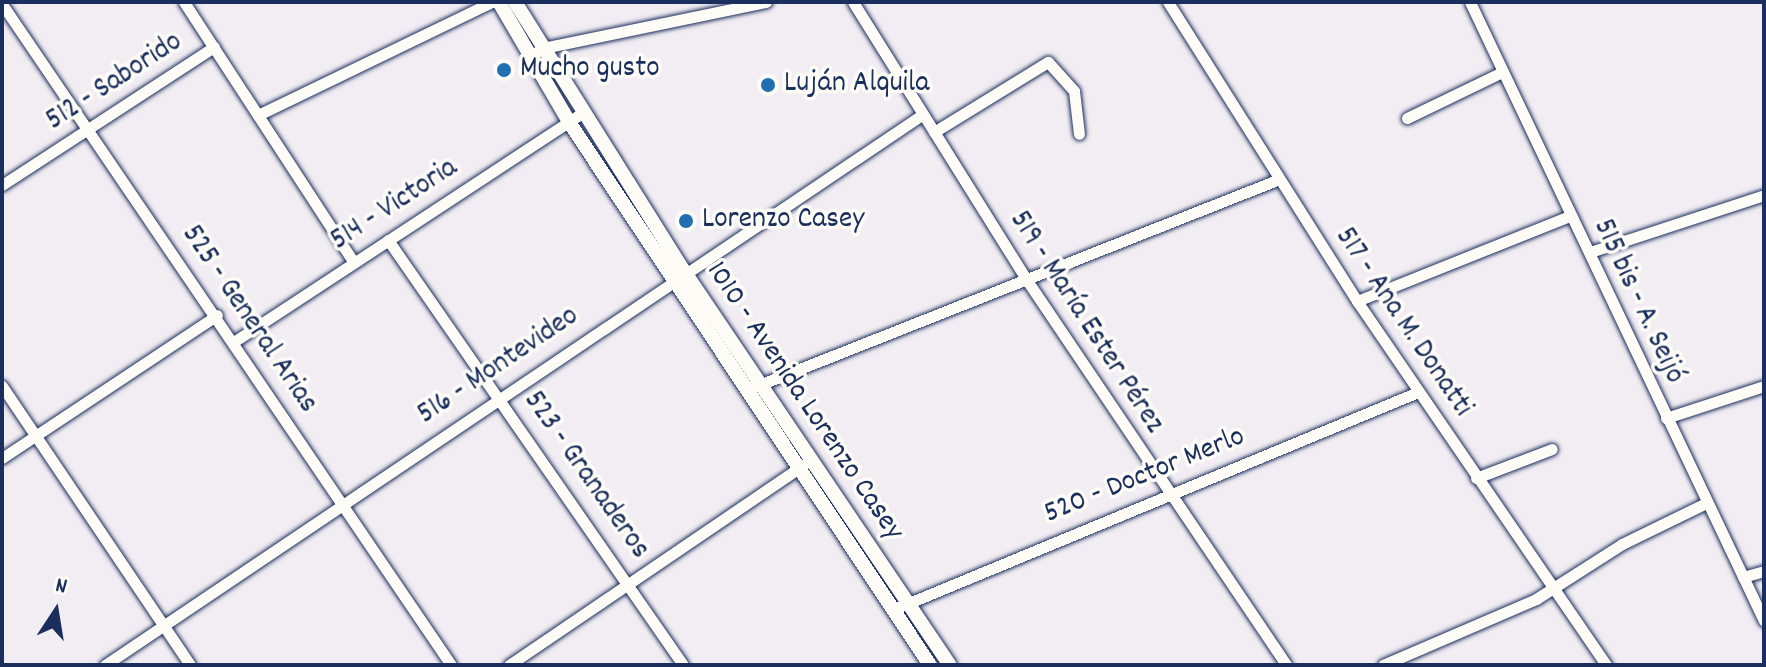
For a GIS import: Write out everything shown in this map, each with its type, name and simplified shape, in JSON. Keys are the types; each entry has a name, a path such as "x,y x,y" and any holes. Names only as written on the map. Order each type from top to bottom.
{"main road":[{"name":"1010 - Avenida Lorenzo Casey","path":"499,2 537,51"},
{"name":"1010 - Avenida Lorenzo Casey","path":"515,2 537,51 576,118 752,389 796,470 930,665"},
{"name":"1010 - Avenida Lorenzo Casey","path":"752,389 810,461 950,665"}],"street":[{"path":"184,2 353,261"},
{"path":"258,115 492,2"},
{"path":"537,51 761,2"},
{"name":"519 - María Ester Pérez","path":"853,2 1024,276 1167,493 1286,665"},
{"name":"517 - Ana M. Donatti","path":"1168,2 1277,180 1551,589 1606,665"},
{"name":"515 bis - A. Seijó","path":"1470,2 1764,621"},
{"name":"525 - General Arias","path":"2,4 235,341 451,665"},
{"name":"512 - Saborido","path":"2,185 214,47"},
{"path":"934,132 1048,62 1074,91 1079,134"},
{"path":"1407,118 1502,72"},
{"name":"516 - Montevideo","path":"105,665 165,627 500,395 923,114"},
{"name":"514 - Victoria","path":"235,341 576,118"},
{"path":"752,389 1024,276 1277,180"},
{"path":"1590,252 1764,195"},
{"path":"1357,301 1569,216"},
{"name":"523 - Granaderos","path":"388,240 632,585 683,665"},
{"path":"2,458 217,315"},
{"path":"2,386 190,665"},
{"path":"1666,418 1764,386"},
{"name":"520 - Doctor Merlo","path":"892,610 907,601 1167,493 1418,392"},
{"path":"1476,478 1552,449"},
{"path":"509,665 632,585 810,461"},
{"path":"1383,665 1551,589 1622,544 1706,503"},
{"path":"1743,577 1764,571"}],"place":[{"name":"Mucho gusto","path":"504,70"},
{"name":"Luján Alquila","path":"768,85"},
{"name":"Lorenzo Casey","path":"686,221"}]}
